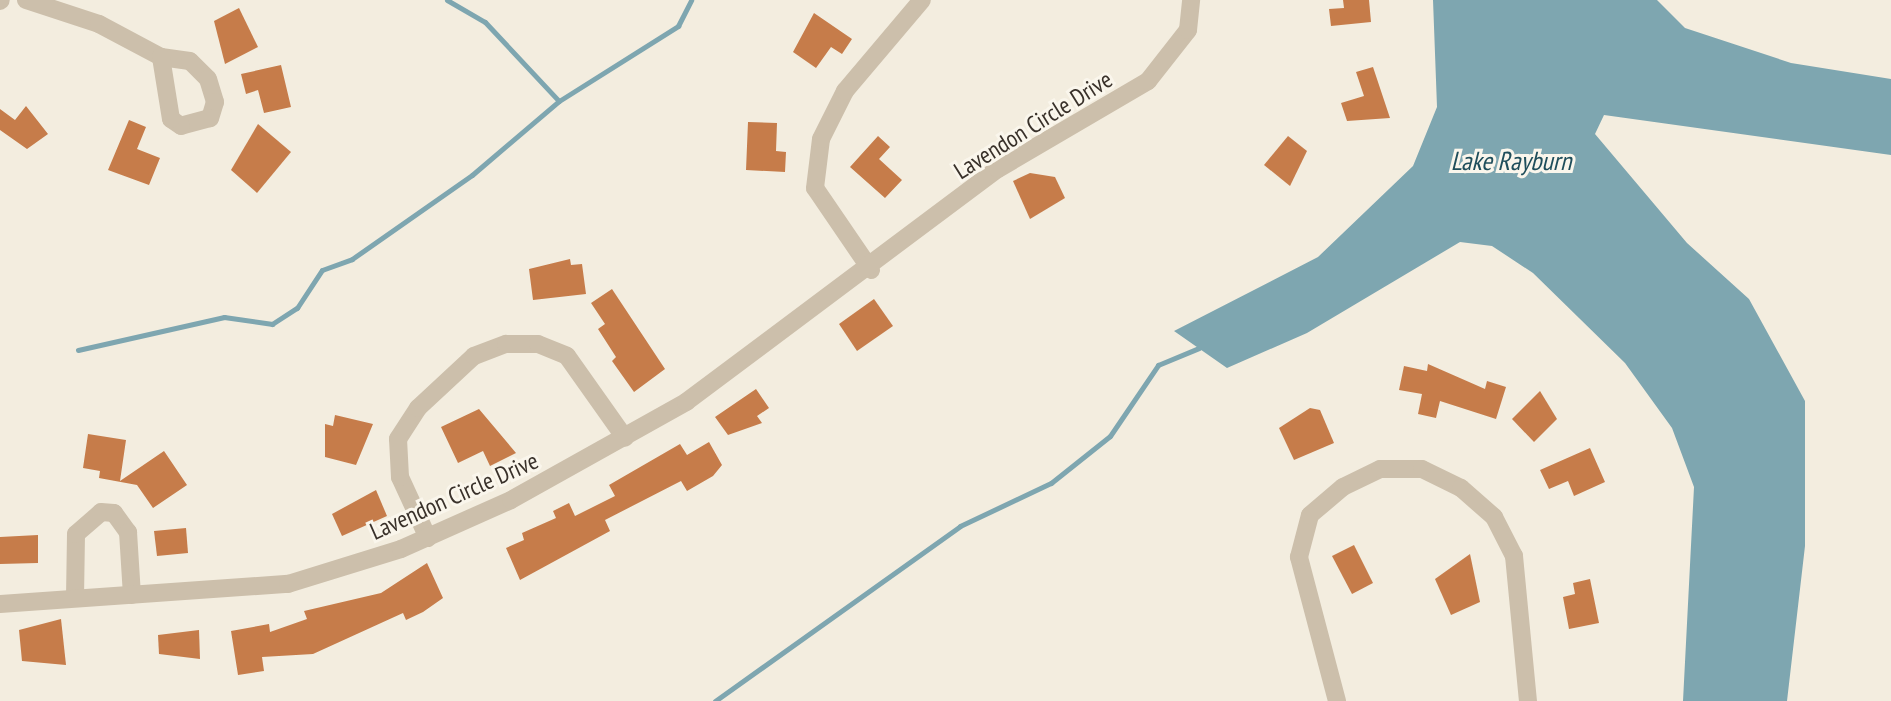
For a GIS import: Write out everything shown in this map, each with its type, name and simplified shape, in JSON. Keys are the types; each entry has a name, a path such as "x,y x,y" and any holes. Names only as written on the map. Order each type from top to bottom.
{"street":[{"path":"26,0 99,24 161,57"},
{"path":"871,270 815,188 821,139 845,91 922,0"},
{"name":"Lavendon Circle Drive","path":"0,604 288,584 428,538 625,438 871,270 998,169 1148,81 1188,30 1191,0"},
{"path":"428,538 400,477 398,439 418,408 474,356 506,344 538,344 567,356 625,438"},
{"path":"1337,701 1299,557 1310,515 1343,487 1380,469 1422,469 1461,488 1494,517 1514,556 1528,701"},
{"path":"75,598 76,534 101,512 114,513 128,532 132,595"}],"water":[{"name":"Lake Rayburn","path":"1433,0 1657,0 1685,28 1791,63 1891,79 1891,155 1604,115 1595,134 1687,243 1749,299 1805,401 1805,546 1787,701 1683,701 1694,487 1672,428 1625,363 1533,273 1492,246 1460,242 1307,333 1227,368 1174,331 1318,257 1413,166 1437,107"}],"building":[{"path":"1343,0 1369,0 1371,22 1331,26 1329,9 1344,8"},
{"path":"239,8 258,47 225,64 214,21"},
{"path":"814,13 852,39 842,54 831,47 816,68 793,52"},
{"path":"281,65 291,107 264,113 258,90 246,94 241,74"},
{"path":"1373,67 1390,118 1347,121 1341,103 1364,96 1356,72"},
{"path":"26,106 48,134 27,149 0,130 0,109 15,120"},
{"path":"129,120 146,127 137,149 160,158 149,185 108,170"},
{"path":"748,122 777,123 776,151 786,152 785,172 746,170"},
{"path":"258,124 291,152 257,193 231,170"},
{"path":"878,136 890,147 879,159 902,180 885,198 850,167"},
{"path":"1288,136 1307,151 1290,186 1264,165"},
{"path":"1030,173 1055,177 1065,198 1030,219 1013,181"},
{"path":"570,259 571,265 582,264 586,294 533,300 529,269"},
{"path":"612,289 665,369 634,392 612,361 616,357 598,329 605,324 591,303"},
{"path":"874,299 893,326 857,351 839,324"},
{"path":"1428,364 1485,389 1487,381 1506,387 1496,419 1440,401 1436,418 1418,414 1422,394 1399,390 1404,366 1427,371"},
{"path":"756,389 769,408 757,416 762,423 728,435 715,417"},
{"path":"1540,391 1557,419 1534,442 1512,419"},
{"path":"1310,408 1320,410 1334,443 1294,460 1279,428"},
{"path":"479,409 516,453 490,466 483,451 458,463 441,427"},
{"path":"335,415 373,424 356,465 325,457 325,424 333,426"},
{"path":"88,434 126,440 120,481 164,451 187,485 153,508 137,485 99,478 100,471 83,468"},
{"path":"709,442 722,465 713,476 687,491 681,481 605,520 610,531 520,580 506,548 524,540 522,533 556,518 553,511 569,503 575,516 615,496 609,485 680,444 687,455"},
{"path":"1590,448 1605,482 1574,496 1568,481 1549,489 1540,470"},
{"path":"376,490 387,516 342,536 332,514"},
{"path":"186,528 188,553 157,556 154,531"},
{"path":"38,535 38,563 0,564 0,537"},
{"path":"1354,545 1373,583 1352,594 1332,556"},
{"path":"1470,554 1480,602 1451,615 1435,579"},
{"path":"427,563 443,598 423,612 406,620 403,613 313,654 262,657 264,671 238,675 231,631 269,624 270,632 307,619 304,611 381,593"},
{"path":"1590,579 1599,623 1569,629 1563,597 1575,594 1573,583"},
{"path":"61,619 66,665 22,661 19,630"},
{"path":"199,630 200,659 159,654 158,635"}],"waterway":[{"path":"447,0 485,22 559,101"},
{"path":"78,350 224,317 272,324 297,308 322,270 352,259 472,175 559,101 678,26 691,0"},
{"path":"715,701 960,526 1051,483 1110,436 1158,365 1199,348"}]}
